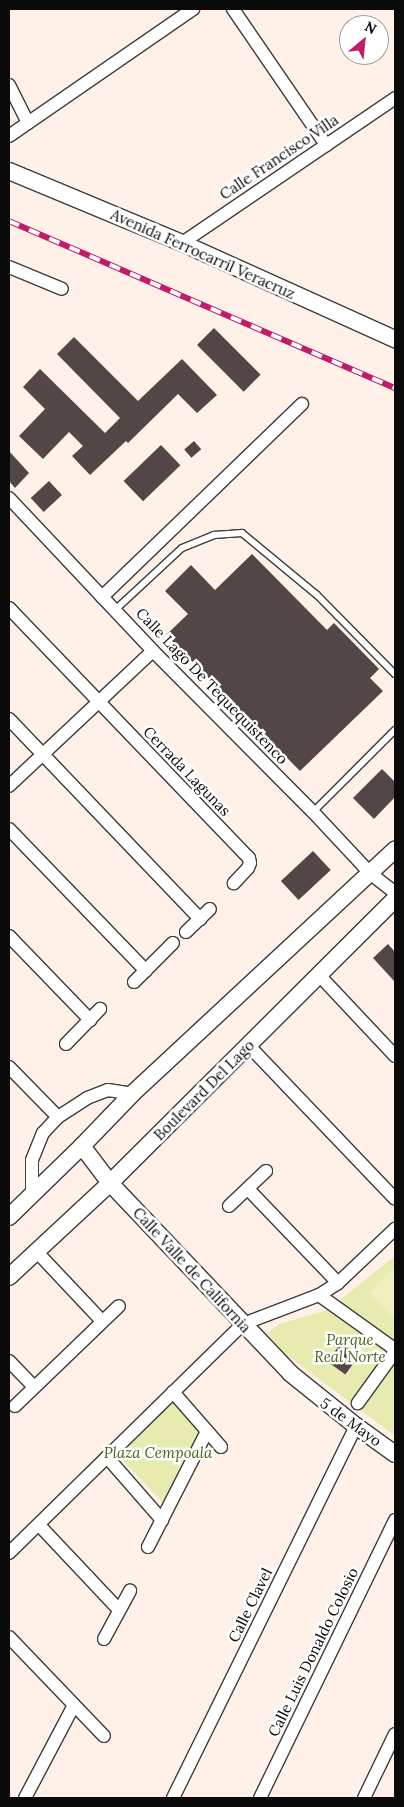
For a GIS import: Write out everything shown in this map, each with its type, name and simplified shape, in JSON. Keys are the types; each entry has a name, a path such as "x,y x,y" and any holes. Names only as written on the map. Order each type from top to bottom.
{"street":[{"path":"9,136 194,9"},
{"path":"233,9 326,145"},
{"path":"9,85 28,123"},
{"name":"Calle Francisco Villa","path":"182,243 326,145 393,103"},
{"name":"Avenida Ferrocarril Veracruz","path":"9,171 182,243 393,335"},
{"path":"9,267 62,289"},
{"path":"102,597 302,404"},
{"name":"Calle Lago De Tequequistenco","path":"9,498 153,651 313,812 371,874 395,893"},
{"name":"Cerrada Lagunas","path":"9,608 249,858 250,862 234,883"},
{"path":"9,786 153,651"},
{"path":"9,719 200,919"},
{"path":"9,829 146,971"},
{"path":"9,1217 132,1094 395,850"},
{"name":"Boulevard Del Lago","path":"9,1277 110,1183 395,899"},
{"path":"186,932 210,909"},
{"path":"9,936 90,1020"},
{"path":"134,982 173,943"},
{"path":"319,975 395,1056"},
{"path":"66,1044 100,1010"},
{"path":"249,1046 395,1199"},
{"path":"9,1067 58,1117"},
{"path":"32,1194 32,1160 43,1133 58,1117 87,1098 108,1090 132,1094"},
{"name":"Calle Valle de California","path":"82,1146 110,1183 307,1389"},
{"path":"229,1206 266,1171"},
{"path":"248,1190 338,1283"},
{"path":"9,1553 243,1324 319,1295 338,1283 395,1229"},
{"path":"36,1250 102,1321"},
{"path":"319,1295 392,1347 394,1353 358,1403"},
{"path":"15,1406 119,1306"},
{"path":"9,1361 34,1387"},
{"name":"5 de Mayo","path":"307,1389 395,1454"},
{"path":"173,1392 221,1447"},
{"name":"Calle Clavel","path":"173,1798 356,1426"},
{"path":"148,1546 207,1431"},
{"path":"107,1457 162,1520"},
{"name":"Calle Luis Donaldo Colosio","path":"260,1798 395,1520"},
{"path":"39,1525 119,1610"},
{"path":"104,1639 130,1592"},
{"path":"9,1637 104,1736"},
{"path":"25,1798 74,1705"},
{"path":"364,1798 395,1734"}],"lane":[{"path":"115,610 182,548 214,535 242,533 317,595 395,674"},
{"path":"313,812 395,730"}],"green space":[{"name":"Parque Real Norte","path":"395,1256 395,1436 284,1353 267,1333 280,1324 327,1310"},
{"name":"Plaza Cempoala","path":"171,1397 203,1432 167,1507 115,1453"}],"shaded area":[{"path":"395,1267 395,1319 369,1293"}],"building":[{"path":"214,328 261,375 244,392 197,345"},
{"path":"74,337 138,401 182,359 217,395 197,413 178,394 128,443 126,441 90,475 72,456 83,446 69,432 43,459 19,436 45,409 23,387 40,369 105,433 120,418 57,354"},
{"path":"194,441 201,449 191,458 184,450"},
{"path":"161,445 180,465 143,501 124,481"},
{"path":"9,451 29,473 15,488 9,481"},
{"path":"49,481 62,495 44,512 31,498"},
{"path":"252,554 327,630 334,623 379,669 370,678 383,691 300,771 166,635 188,614 165,591 191,565 215,590"},
{"path":"382,769 395,782 395,797 374,819 353,798"},
{"path":"313,851 331,870 299,900 281,881"},
{"path":"388,944 395,952 395,982 373,958"},
{"path":"341,1343 359,1356 345,1375 327,1362"}],"railway":[{"path":"9,221 395,388"}]}
